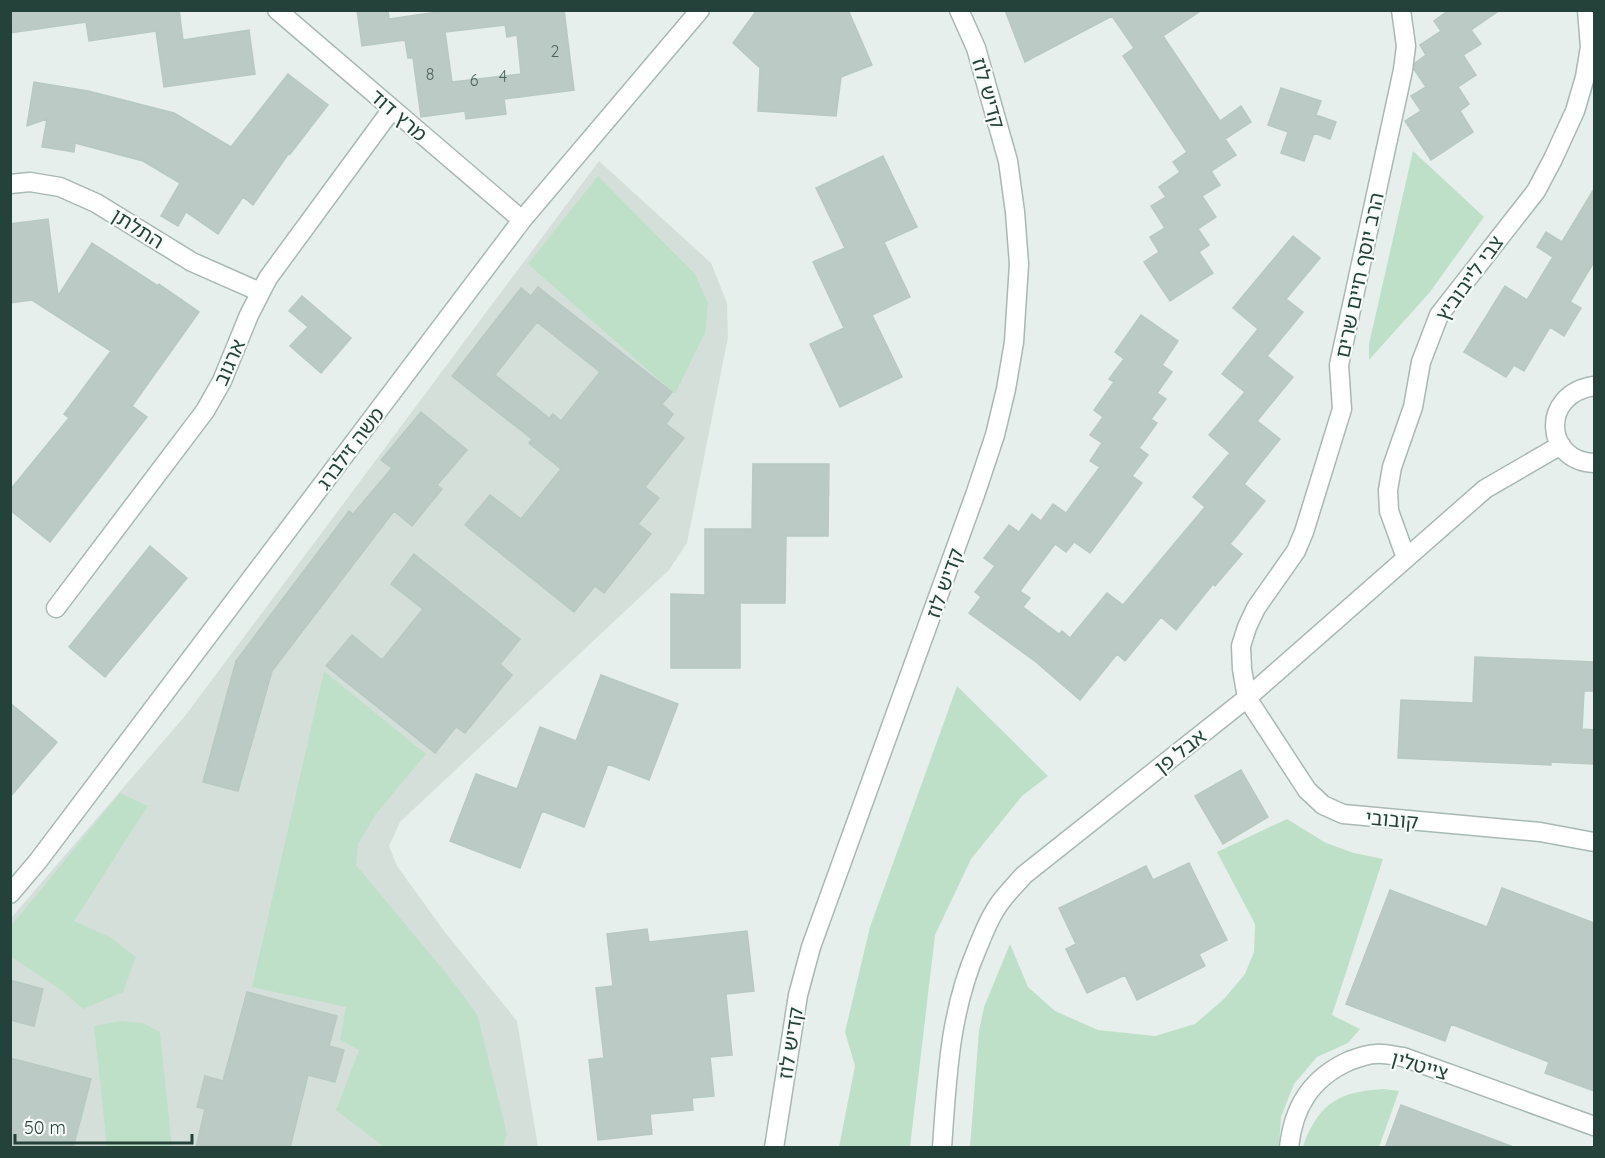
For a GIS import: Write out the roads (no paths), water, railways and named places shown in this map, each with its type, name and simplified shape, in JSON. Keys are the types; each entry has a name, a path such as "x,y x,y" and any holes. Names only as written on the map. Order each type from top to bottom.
{"street":[{"name":"מרץ דוד","path":"277,10 522,220"},
{"name":"משה זילברג","path":"10,894 52,843 522,220 700,10"},
{"name":"קדיש לוז","path":"774,1148 796,1005 811,946 976,492 995,435 1014,342 1019,264 1008,161 976,48 959,10"},
{"name":"הרב יוסף חיים שרים","path":"1247,698 1241,646 1247,627 1256,608 1296,551 1342,409 1339,365 1406,46 1401,10"},
{"name":"צבי לייבוביץ","path":"1406,558 1389,511 1388,490 1392,467 1413,407 1421,362 1439,315 1536,191 1553,159 1575,111 1585,77 1590,47 1587,10"},
{"name":"ארגוב","path":"56,609 205,411 222,381 260,292 294,240 392,109"},
{"name":"התלתן","path":"10,184 30,182 60,187 96,203 192,262 260,292"},
{"path":"1594,386 1581,388 1569,394 1561,404 1556,417 1555,430 1561,445 1575,459 1594,463"},
{"name":"אבל פן","path":"942,1148 950,1040 966,973 984,932 1002,900 1024,875 1247,698 1485,489 1561,445"},
{"name":"קובובי","path":"1247,698 1306,790 1323,806 1343,814 1540,832 1594,842"},
{"name":"צייטלין","path":"1289,1148 1291,1128 1300,1105 1314,1084 1331,1069 1354,1059 1376,1054 1403,1057 1594,1126"}]}
